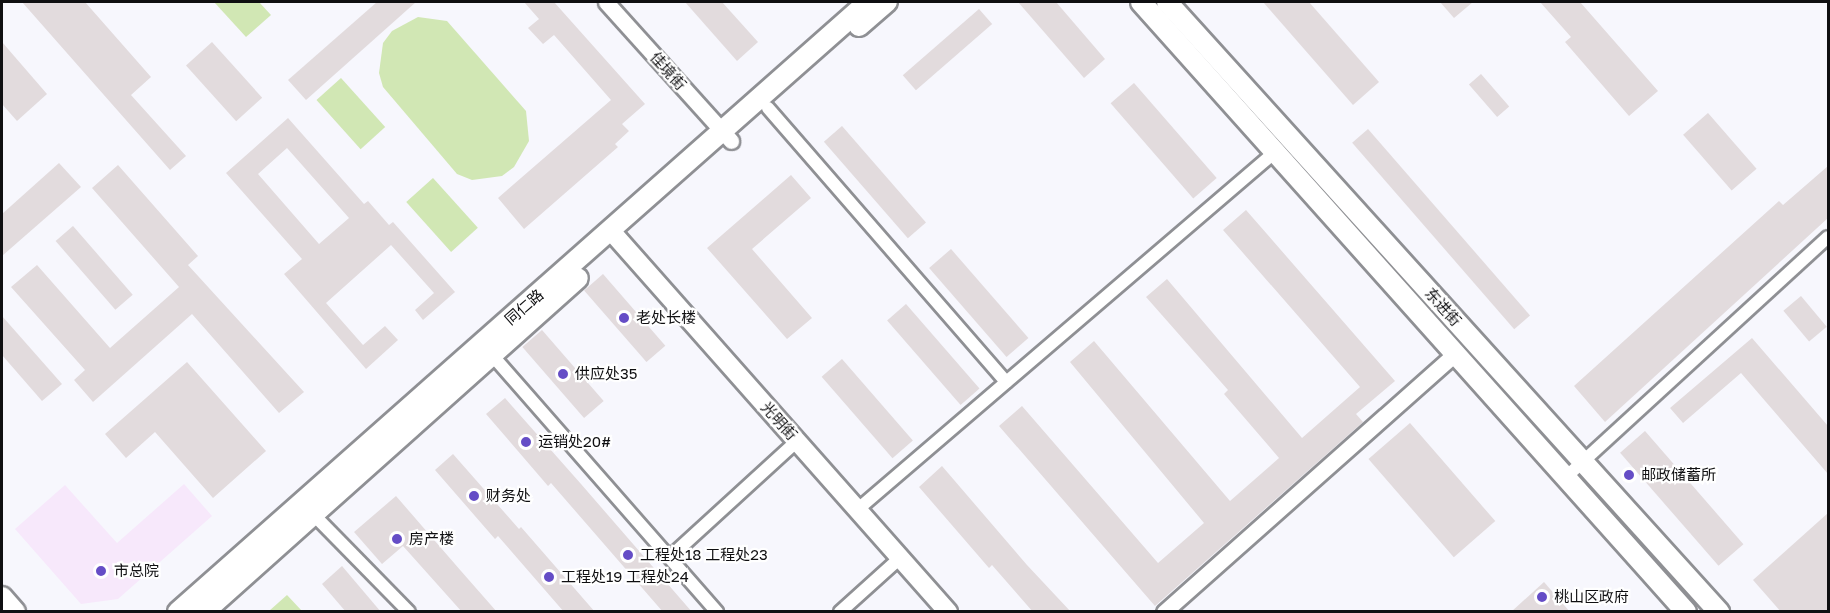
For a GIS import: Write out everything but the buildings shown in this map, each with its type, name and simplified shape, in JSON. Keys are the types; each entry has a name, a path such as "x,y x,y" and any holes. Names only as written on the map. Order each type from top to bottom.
{"main road":[{"name":"同仁路","path":"178,612 615,236 726,136 868,2"},
{"name":"同仁路","path":"726,136 768,108 887,2"},
{"name":"东进街","path":"1141,2 1686,612"},
{"name":"东进街","path":"1167,2 1719,612"},
{"name":"同仁路","path":"204,612 492,355 615,236"},
{"name":"光明街","path":"615,236 948,612"},
{"path":"2,597 15,612"}],"street":[{"name":"佳境街","path":"606,2 726,136"},
{"path":"768,108 1006,382"},
{"path":"857,510 1275,152"},
{"path":"1566,477 1828,237"},
{"path":"1164,612 1456,353"},
{"path":"492,355 717,612"},
{"path":"670,557 797,441"},
{"path":"314,514 409,612"},
{"path":"840,612 900,558"}],"shaded area":[{"name":"市总院","path":"184,484 212,516 118,599 81,604 15,529 65,485 117,543"}],"green space":[{"path":"214,2 259,2 271,15 246,37"},
{"path":"418,17 447,21 526,111 529,141 514,167 502,176 472,180 457,174 383,87 379,73 383,43 392,31"},
{"path":"341,78 385,127 361,149 316,100"},
{"path":"433,178 478,228 451,252 406,202"},
{"path":"287,595 302,611 269,611"}],"place":[{"name":"老处长楼","path":"624,318"},
{"name":"供应处35","path":"563,374"},
{"name":"运销处20#","path":"526,442"},
{"name":"邮政储蓄所","path":"1629,475"},
{"name":"财务处","path":"474,496"},
{"name":"房产楼","path":"397,539"},
{"name":"工程处18 工程处23","path":"628,555"},
{"name":"市总院","path":"101,571"},
{"name":"工程处19 工程处24","path":"549,577"},
{"name":"桃山区政府","path":"1542,597"}]}
